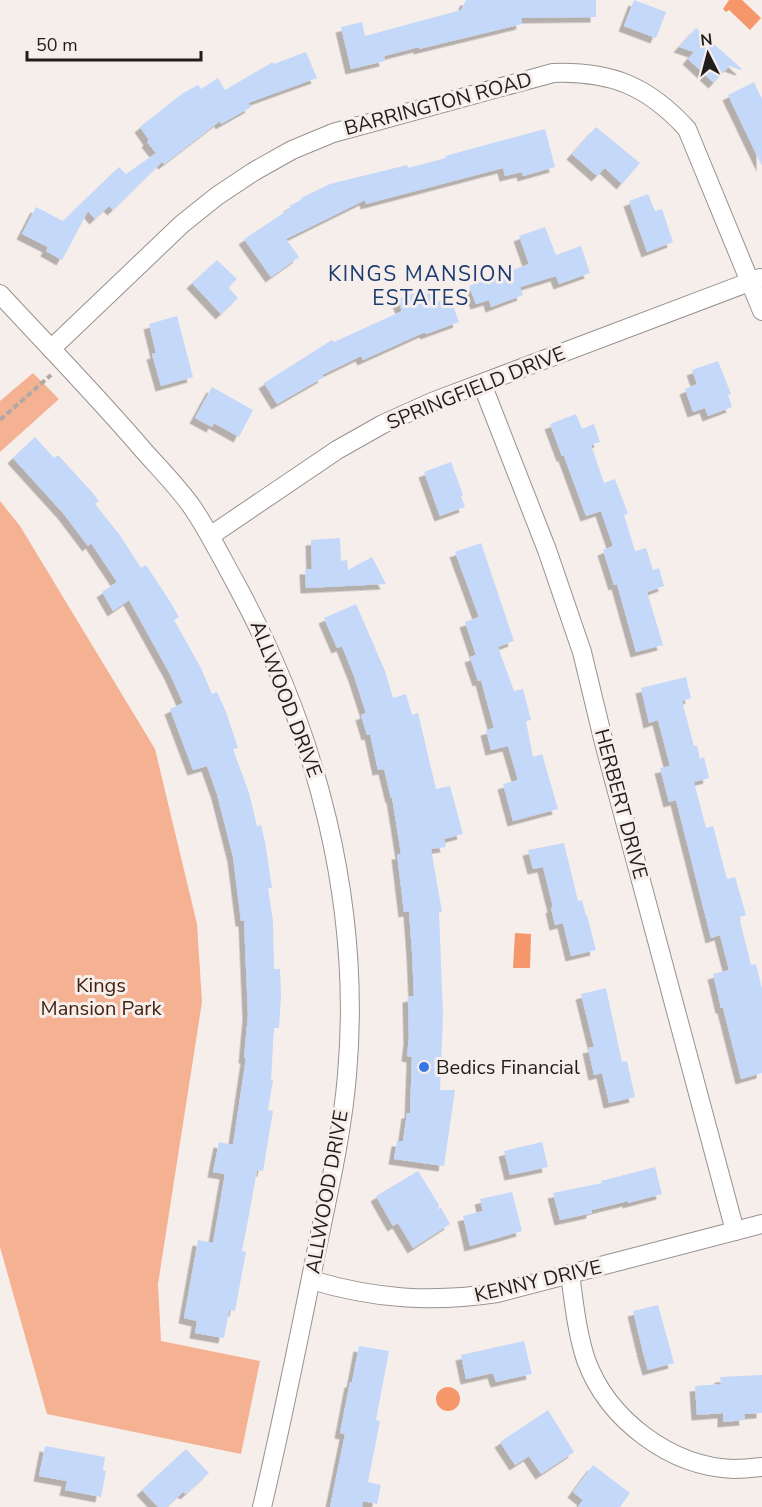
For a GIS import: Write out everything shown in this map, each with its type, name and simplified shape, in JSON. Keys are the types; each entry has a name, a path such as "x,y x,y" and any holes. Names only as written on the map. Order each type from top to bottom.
{"street":[{"name":"BARRINGTON ROAD","path":"51,349 182,224 217,196 292,150 333,133 553,74 586,73 627,83 650,95 670,110 687,129 757,280 762,311"},
{"name":"SPRINGFIELD DRIVE","path":"210,536 337,450 374,429 432,402 757,280"},
{"name":"ALLWOOD DRIVE","path":"0,294 191,505 210,536 255,619 291,701 320,786 336,857 343,908 350,1002 347,1074 338,1146 262,1507"},
{"name":"HERBERT DRIVE","path":"482,384 548,550 582,652 607,754 735,1231"},
{"name":"KENNY DRIVE","path":"311,1280 372,1295 403,1299 435,1299 497,1293 762,1224"},
{"path":"570,1274 579,1332 587,1361 608,1400 627,1422 651,1441 676,1455 704,1464 734,1469 762,1467"}],"path":[{"path":"0,420 64,363"}],"green space":[{"path":"33,373 59,399 0,452 0,401"},
{"name":"Kings Mansion Park","path":"0,501 20,526 155,749 197,924 202,1002 158,1284 161,1341 260,1361 241,1454 47,1414 0,1247"}],"shaded area":[{"path":"729,0 742,0 761,18 750,30 729,10 726,12 723,9"},
{"path":"515,933 531,934 530,968 513,968"},
{"path":"443,1387 453,1387 460,1394 460,1404 453,1411 443,1411 436,1404 436,1394"}],"building":[{"path":"466,0 596,0 596,17 521,18 522,24 384,56 385,61 351,69 341,27 362,22 365,36 461,10"},
{"path":"634,0 666,12 656,38 624,26"},
{"path":"696,28 742,69 729,66 714,83 688,59 694,52 679,47"},
{"path":"306,52 317,78 248,103 251,107 221,124 220,121 164,164 162,162 113,210 109,206 95,219 88,211 62,260 46,251 48,247 22,234 36,207 63,221 119,167 126,174 156,153 147,142 149,140 140,127 183,93 198,85 201,89 218,78 225,90 273,62 274,64"},
{"path":"754,82 762,99 762,166 728,95"},
{"path":"596,127 640,163 622,184 605,168 597,176 572,154"},
{"path":"545,129 555,167 523,176 522,172 505,176 503,168 366,204 365,200 286,239 299,257 271,277 244,239 291,208 289,206 301,198 330,184 407,165 408,168"},
{"path":"648,194 655,211 662,209 673,242 647,252 629,201"},
{"path":"545,227 556,255 581,246 590,273 559,284 556,276 520,287 523,295 491,307 489,300 476,304 469,286 529,264 519,236"},
{"path":"217,260 237,279 228,287 238,298 221,314 192,283"},
{"path":"432,287 437,302 450,297 459,322 426,334 425,332 363,360 361,356 322,375 324,377 277,404 264,383 332,340 334,342 402,311 397,299"},
{"path":"177,316 193,377 161,386 152,354 156,353 149,324"},
{"path":"718,361 731,394 728,395 732,407 708,416 705,408 693,412 685,389 697,384 692,370"},
{"path":"212,387 253,410 239,437 214,423 212,427 195,418"},
{"path":"576,414 582,429 594,424 600,442 591,445 604,483 615,479 628,514 624,515 635,551 646,548 653,570 659,568 664,586 647,592 663,645 636,652 617,584 614,585 603,550 613,546 601,511 586,516 564,456 562,456 550,424"},
{"path":"35,437 54,458 58,455 99,501 95,504 119,534 141,568 146,565 179,617 174,620 201,668 212,694 217,692 226,712 238,748 233,749 249,793 257,826 261,825 265,842 272,888 268,888 273,921 274,969 280,969 281,994 279,1028 274,1028 271,1080 273,1080 268,1110 273,1111 263,1171 257,1170 242,1251 246,1252 235,1311 229,1310 224,1338 195,1333 197,1321 184,1318 198,1240 213,1243 225,1174 213,1172 219,1142 233,1145 246,1058 244,1058 248,1015 244,921 241,921 233,857 217,794 207,766 193,770 170,709 183,703 170,674 129,600 113,611 102,592 117,582 91,543 88,546 63,513 13,458"},
{"path":"451,462 465,507 440,516 424,472"},
{"path":"340,538 341,561 347,560 348,570 372,557 386,584 306,588 305,569 312,569 311,540"},
{"path":"481,543 514,641 498,647 514,691 523,689 531,720 526,721 533,757 542,754 558,809 513,821 503,784 518,780 508,746 491,750 486,730 494,728 481,680 478,681 470,657 476,655 465,622 479,617 455,552"},
{"path":"356,604 385,671 393,698 406,694 412,715 418,713 436,789 450,786 463,834 444,839 446,847 431,849 442,912 439,912 443,1015 440,1090 455,1090 444,1166 394,1159 397,1141 403,1141 407,1113 410,1113 412,1057 407,1056 408,997 414,996 409,911 404,912 397,854 401,854 392,797 384,769 378,770 370,734 367,735 361,715 366,713 354,676 342,646 337,648 324,618"},
{"path":"686,677 691,698 682,701 694,746 697,746 700,759 704,757 709,778 694,782 706,828 713,826 727,879 735,877 746,915 739,917 751,965 756,964 762,989 762,1073 741,1079 713,974 729,970 720,935 711,938 676,800 669,802 660,768 670,766 658,720 649,723 641,688"},
{"path":"564,843 578,901 582,900 596,950 571,956 563,923 555,925 543,867 533,869 528,850"},
{"path":"606,988 622,1062 627,1061 635,1097 609,1103 602,1073 594,1075 588,1048 594,1047 581,994"},
{"path":"542,1142 548,1167 510,1175 504,1151"},
{"path":"655,1167 662,1194 560,1220 553,1193 602,1183 601,1181"},
{"path":"418,1171 439,1205 438,1209 441,1208 450,1224 413,1248 398,1223 393,1226 376,1196"},
{"path":"512,1192 522,1231 470,1246 463,1216 483,1211 480,1199"},
{"path":"658,1305 674,1363 648,1370 633,1311"},
{"path":"524,1341 532,1374 496,1382 493,1373 466,1379 461,1355"},
{"path":"359,1346 389,1351 376,1420 380,1421 368,1482 381,1485 377,1504 363,1501 362,1507 330,1507 345,1434 340,1433"},
{"path":"762,1375 762,1413 744,1414 745,1420 723,1422 723,1413 697,1415 695,1386 721,1384 720,1377"},
{"path":"548,1410 574,1452 541,1474 529,1456 515,1465 500,1442"},
{"path":"45,1446 105,1457 103,1470 106,1471 101,1497 65,1490 67,1481 39,1476"},
{"path":"186,1449 209,1473 186,1494 183,1492 167,1507 158,1507 142,1490"},
{"path":"593,1465 630,1493 620,1507 578,1507 583,1500 573,1492"}],"place":[{"name":"Bedics Financial","path":"424,1067"}],"district":[{"name":"KINGS MANSION ESTATES","path":"421,286"}]}
